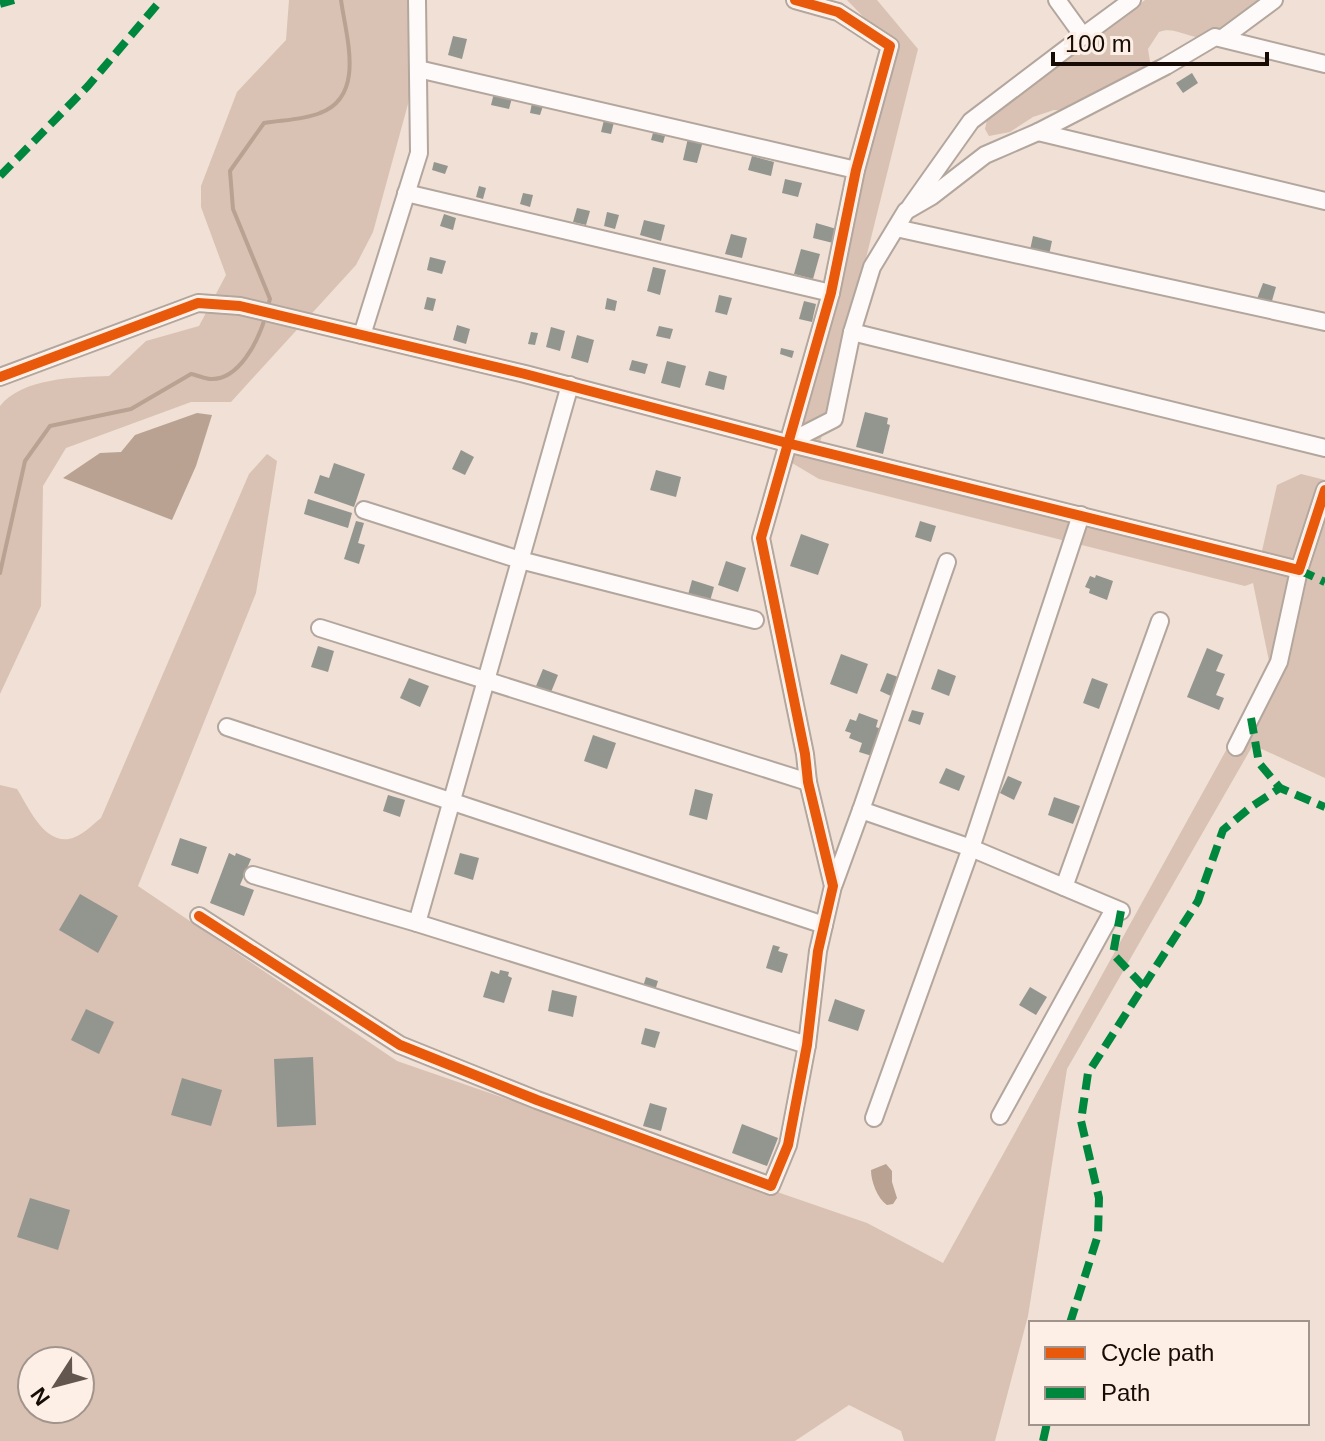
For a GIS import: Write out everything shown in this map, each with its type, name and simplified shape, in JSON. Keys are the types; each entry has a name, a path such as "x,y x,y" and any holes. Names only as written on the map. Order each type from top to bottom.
{"street":[{"path":"362,335 419,153 417,0"},
{"path":"795,0 838,12 890,46 856,170 831,293 761,538 808,782 833,886"},
{"path":"1057,0 1083,36"},
{"path":"787,443 834,419 852,332 872,267 906,211 971,121 1132,0"},
{"path":"1224,37 1274,0"},
{"path":"906,211 932,196 985,155 1038,132 1215,37 1325,64"},
{"path":"418,69 856,170"},
{"path":"1038,132 1325,201"},
{"path":"406,193 831,293"},
{"path":"896,228 1325,322"},
{"path":"0,377 198,303 240,306 570,385 787,443 1299,570"},
{"path":"852,332 1325,448"},
{"path":"417,923 570,385"},
{"path":"1236,747 1279,662 1299,570 1325,490"},
{"path":"364,510 520,560 755,620"},
{"path":"874,1118 971,848 1081,515"},
{"path":"199,916 400,1045 537,1100 771,1186 788,1145 807,1045 818,951 833,886 947,562"},
{"path":"1064,887 1160,621"},
{"path":"320,628 808,782"},
{"path":"227,727 824,925"},
{"path":"861,810 971,848 1118,910 1000,1116"},
{"path":"253,875 807,1045"}],"shaded area":[{"path":"289,0 412,0 416,54 408,104 373,232 356,265 231,402 191,402 66,448 43,486 41,606 0,694 0,406 35,384 109,376 146,341 199,326 226,275 201,207 201,186 237,92 286,40"},
{"path":"847,0 877,0 918,49 816,459 1259,564 1277,485 1301,474 1325,480 1325,778 1253,745 1067,1069 1028,1316 995,1441 904,1441 901,1431 849,1405 795,1441 0,1441 0,785 17,789 37,822 60,839 78,836 101,818 249,474 267,454 277,461 256,593 138,886 397,1061 867,1223 943,1263 1245,716 1269,661 1253,583 1245,586 819,479 792,463 886,40"},
{"path":"1145,0 1279,0 1213,37 1165,30 1159,32 1148,49 1151,68 1075,111 1054,110 1033,117 1010,132 989,136 985,129 988,115"},
{"path":"197,413 212,415 196,466 172,520 63,478 100,453 121,452 135,435"},
{"path":"886,1164 892,1171 897,1198 893,1204 887,1205 875,1189 871,1170"}],"building":[{"path":"453,36 467,39 462,59 448,55"},
{"path":"1192,73 1198,83 1183,93 1176,83"},
{"path":"494,93 512,98 509,109 491,105"},
{"path":"532,103 543,106 540,115 530,113"},
{"path":"604,120 614,122 611,134 601,132"},
{"path":"653,133 665,136 663,143 651,140"},
{"path":"688,138 703,141 697,163 683,160"},
{"path":"752,156 774,162 771,176 748,170"},
{"path":"434,162 448,166 445,174 432,170"},
{"path":"785,179 802,183 798,197 782,193"},
{"path":"479,186 486,188 483,199 476,197"},
{"path":"523,193 533,195 530,207 520,204"},
{"path":"577,208 590,211 586,225 573,222"},
{"path":"607,212 619,215 615,229 604,226"},
{"path":"444,214 456,218 453,230 440,226"},
{"path":"644,220 665,225 661,241 640,235"},
{"path":"816,223 840,230 837,244 813,238"},
{"path":"731,234 747,238 742,258 725,254"},
{"path":"1033,236 1052,241 1049,255 1030,250"},
{"path":"801,249 820,254 813,279 794,274"},
{"path":"430,257 446,261 442,274 427,270"},
{"path":"653,267 666,270 660,295 647,291"},
{"path":"1263,283 1276,287 1271,304 1257,299"},
{"path":"719,295 732,298 727,315 715,312"},
{"path":"427,297 436,299 433,311 424,309"},
{"path":"607,298 617,301 615,311 605,309"},
{"path":"804,301 816,304 812,322 799,319"},
{"path":"457,325 470,329 466,344 453,340"},
{"path":"659,326 673,329 670,339 656,336"},
{"path":"551,327 565,331 560,351 546,347"},
{"path":"531,332 538,333 535,345 528,344"},
{"path":"577,335 594,340 588,363 571,358"},
{"path":"781,348 794,351 792,358 780,354"},
{"path":"632,360 648,364 645,374 629,370"},
{"path":"667,361 686,366 680,388 661,383"},
{"path":"709,371 727,376 724,390 705,385"},
{"path":"865,412 888,418 887,424 890,425 883,454 856,447"},
{"path":"461,450 474,457 465,475 452,469"},
{"path":"334,463 365,474 354,507 314,493 320,475 329,478"},
{"path":"656,470 681,477 676,497 650,490"},
{"path":"308,499 352,513 348,528 304,514"},
{"path":"356,521 364,523 358,543 365,545 359,564 344,559"},
{"path":"920,521 936,526 931,542 915,537"},
{"path":"801,534 829,544 818,575 790,566"},
{"path":"726,561 746,568 738,592 718,585"},
{"path":"1096,575 1113,581 1107,600 1089,593 1090,589 1085,587 1090,576 1095,578"},
{"path":"692,580 714,587 708,608 686,602"},
{"path":"318,646 334,651 328,672 311,667"},
{"path":"1207,648 1223,655 1216,671 1225,674 1216,695 1224,698 1219,710 1187,697"},
{"path":"841,654 868,664 857,694 830,684"},
{"path":"543,669 558,675 549,697 534,691"},
{"path":"938,669 956,676 949,696 931,689"},
{"path":"887,673 901,678 893,697 880,691"},
{"path":"409,678 429,686 420,707 400,698"},
{"path":"1092,678 1108,684 1099,709 1083,703"},
{"path":"912,710 924,713 920,725 908,721"},
{"path":"859,713 878,720 876,727 881,729 872,756 859,752 862,743 849,738 851,733 845,731 850,719 856,721"},
{"path":"593,735 616,743 607,769 584,761"},
{"path":"946,768 965,776 959,791 939,783"},
{"path":"1008,776 1022,782 1014,800 1000,793"},
{"path":"695,789 713,794 707,820 689,815"},
{"path":"388,795 405,800 400,817 383,811"},
{"path":"1054,797 1080,806 1073,824 1048,815"},
{"path":"180,838 207,847 198,874 171,865"},
{"path":"229,853 251,859 240,885 254,890 244,916 210,903"},
{"path":"460,853 479,858 473,880 454,874"},
{"path":"80,894 118,916 98,953 59,930"},
{"path":"773,945 780,947 778,951 788,954 782,973 766,968"},
{"path":"500,970 509,972 508,976 512,978 504,1003 483,997 491,971 499,974"},
{"path":"646,977 658,981 654,994 642,990"},
{"path":"1030,987 1047,997 1036,1015 1019,1005"},
{"path":"552,990 577,996 573,1017 548,1011"},
{"path":"835,999 865,1010 858,1031 828,1021"},
{"path":"86,1009 114,1022 99,1054 71,1040"},
{"path":"645,1028 660,1032 655,1048 641,1044"},
{"path":"313,1057 316,1125 277,1127 274,1059"},
{"path":"182,1078 222,1090 211,1126 171,1115"},
{"path":"650,1103 667,1108 661,1131 643,1126"},
{"path":"742,1124 778,1138 767,1166 732,1153"},
{"path":"30,1198 70,1210 58,1250 17,1237"}],"waterway":[{"path":"267,309 270,299 233,209 230,171 264,123 320,113 334,105 343,93 350,64 341,0"},
{"path":"0,573 25,461 50,426 131,409 191,374 221,378 246,358 265,318"}],"marked path":[{"path":"0,4 14,0"},
{"path":"0,176 88,86 161,0"},
{"path":"1299,570 1325,582"},
{"path":"1251,718 1259,763 1280,788"},
{"path":"1071,1321 1098,1235 1099,1198 1081,1121 1088,1073 1198,901 1223,830 1280,788 1325,807"},
{"path":"1121,911 1113,954 1144,987"},
{"path":"1043,1441 1047,1425"}],"cycle path":[{"path":"199,916 400,1045 537,1100 771,1186 788,1145 807,1045 818,951 833,886 808,782 761,538 831,293 856,170 890,46 838,12 795,0"},
{"path":"0,377 198,303 240,306 525,374 787,443 1299,570 1325,490"}]}
